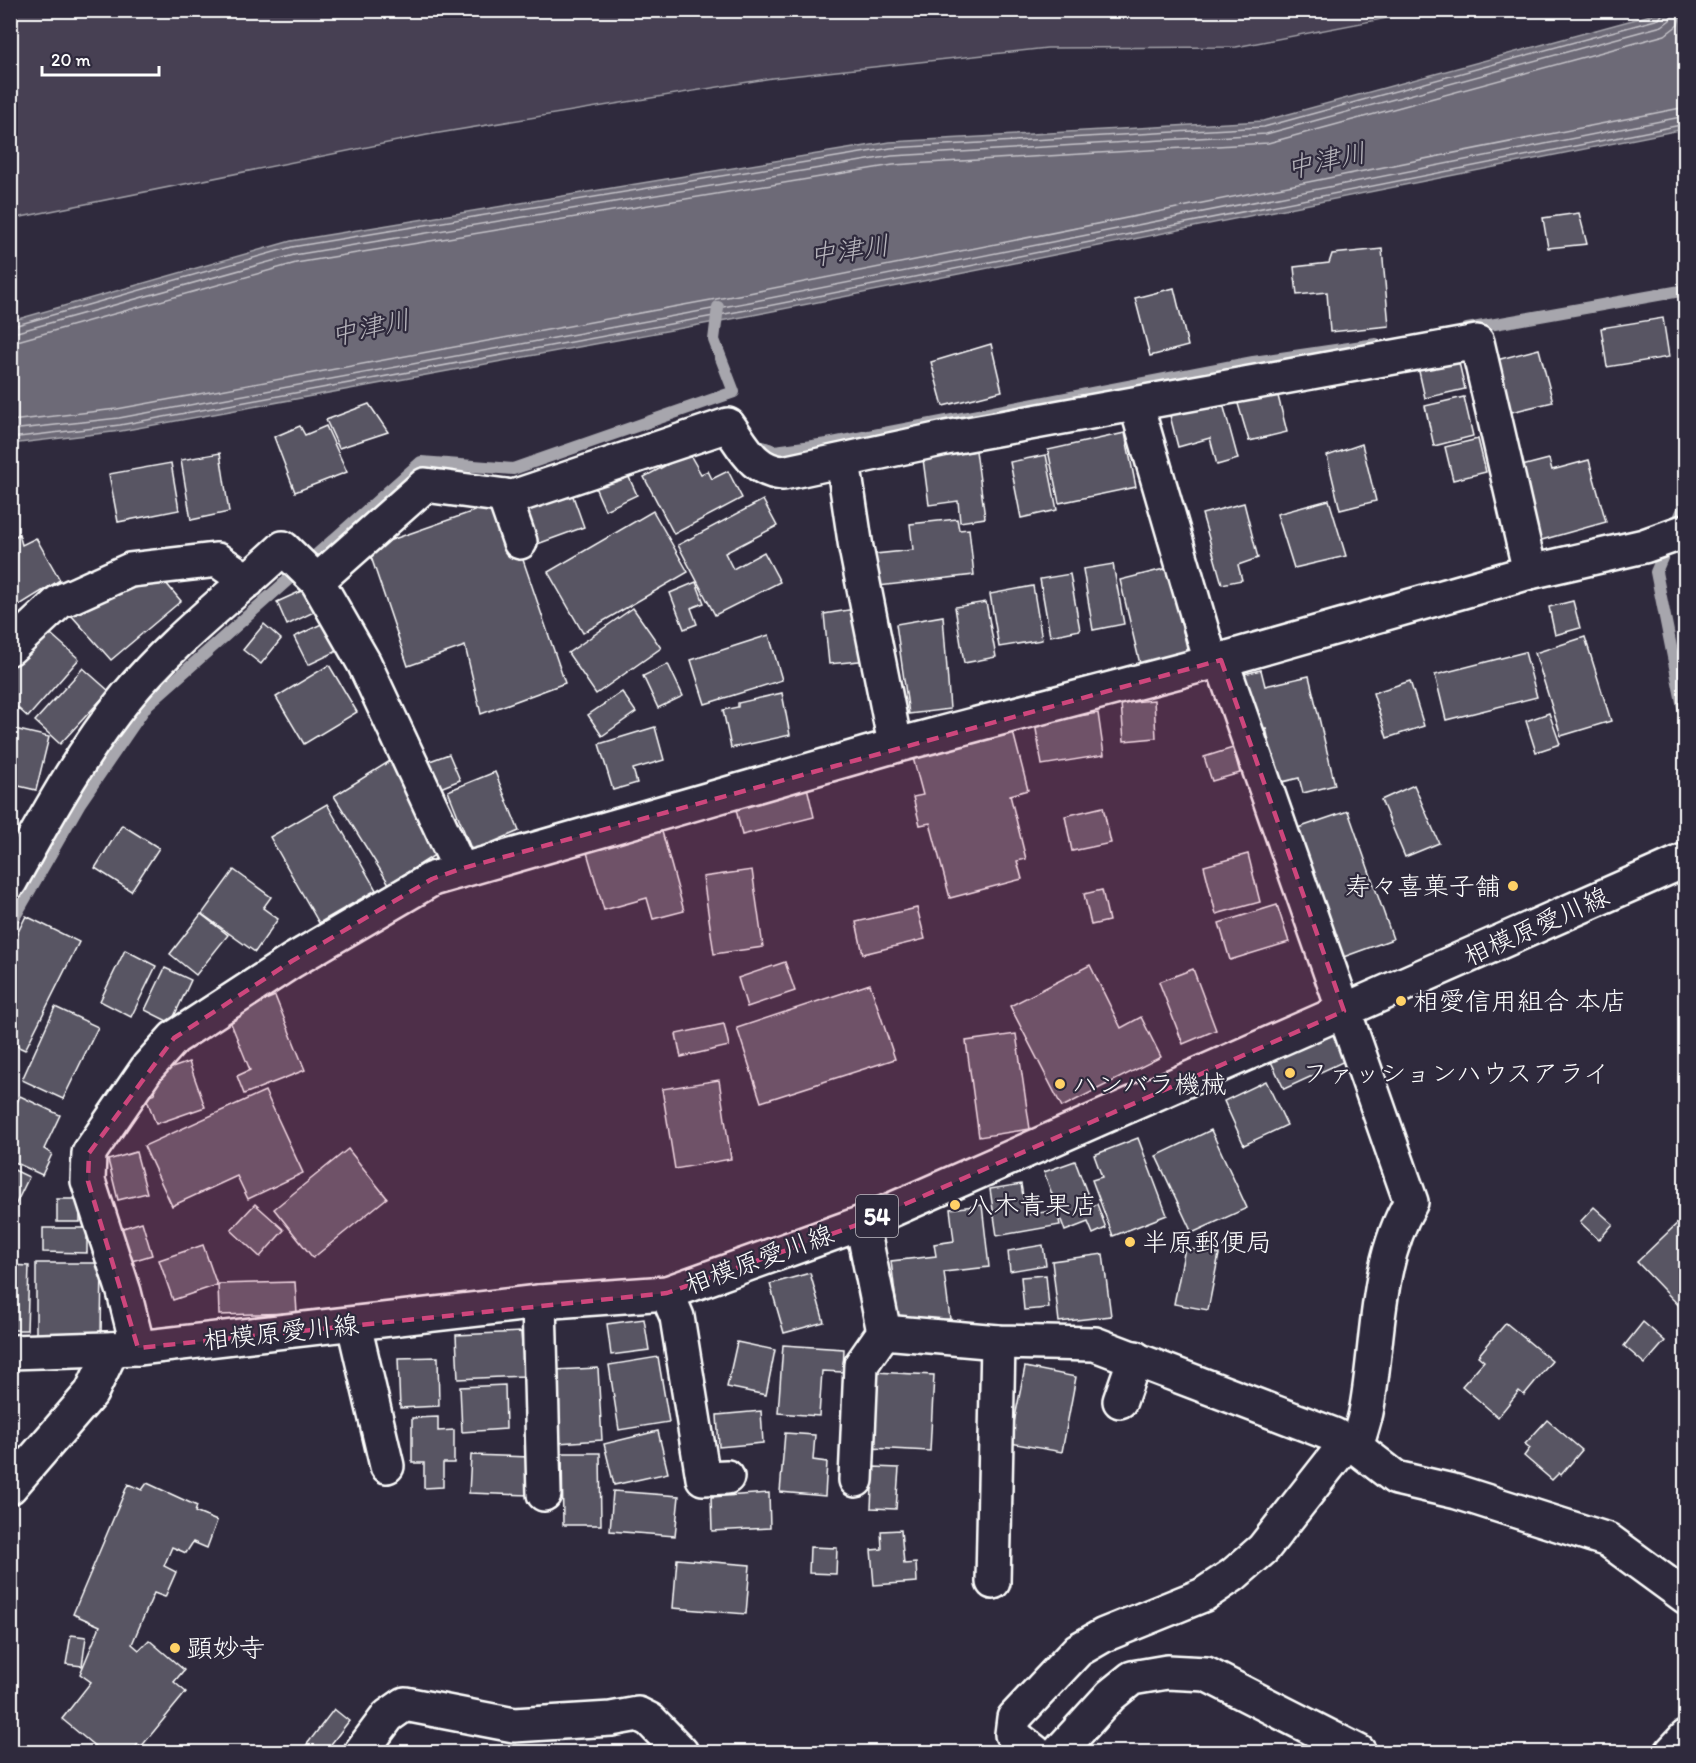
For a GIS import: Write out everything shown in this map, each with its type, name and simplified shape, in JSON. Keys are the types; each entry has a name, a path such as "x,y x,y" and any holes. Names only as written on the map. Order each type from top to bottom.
{"street":[{"path":"316,581 424,485 513,497 728,424 753,462 769,472 783,473 946,438 1477,342 1530,572"},
{"path":"1035,1752 1012,1734 1014,1718 1078,1650 1104,1635 1203,1595 1233,1575 1263,1549 1351,1444 1367,1409 1385,1271 1402,1216 1411,1202 1216,661 1136,404"},
{"path":"843,461 856,548 893,734 890,747"},
{"path":"504,496 520,542"},
{"path":"10,1487 91,1394 125,1348 124,1292 87,1181 89,1153 148,1067 174,1038 292,961 432,879 460,869 890,747 1216,661 1530,572 1644,546 1686,531"},
{"path":"10,882 88,746 129,694 175,646 283,548 316,581 364,663 460,869"},
{"path":"10,648 60,602 130,570 217,560 248,581"},
{"name":"相模原愛川線","path":"10,1352 125,1348 354,1325 539,1302 667,1293 861,1222 1686,860"},
{"path":"856,1480 861,1365 884,1332 861,1222"},
{"path":"667,1293 677,1317 703,1478 727,1477"},
{"path":"539,1302 544,1494"},
{"path":"354,1325 387,1466"},
{"path":"884,1332 998,1342 1095,1344 1351,1444 1396,1478 1457,1492 1608,1540 1686,1597"},
{"path":"993,1582 998,1342"},
{"path":"1120,1401 1135,1358"},
{"path":"1059,1752 1111,1695 1132,1678 1167,1672 1206,1674 1359,1752"},
{"path":"361,1752 388,1716 405,1704 514,1725 611,1719 638,1713 650,1720 681,1752"},
{"path":"1672,1752 1686,1737"}],"highlighted area":[{"path":"1221,660 1344,1011 862,1223 667,1293 138,1348 88,1181 89,1153 174,1038 292,961 432,879 460,869"}],"shaded area":[{"path":"11,10 1424,11 1236,47 1047,48 772,78 427,135 11,219"}],"water":[{"name":"中津川","path":"1669,10 1685,11 1685,129 753,315 121,431 11,444 11,321 291,241 890,142 1263,121"}],"building":[{"path":"1579,213 1587,244 1548,248 1543,218"},
{"path":"1382,249 1389,326 1330,332 1327,292 1297,295 1294,267 1329,263 1332,254"},
{"path":"1174,288 1188,346 1150,356 1135,298"},
{"path":"1663,318 1669,357 1607,367 1601,328"},
{"path":"991,344 1002,391 943,406 931,362"},
{"path":"1539,349 1553,402 1503,414 1489,362"},
{"path":"1458,358 1465,389 1425,398 1418,367"},
{"path":"1275,384 1287,432 1249,441 1236,397"},
{"path":"1219,389 1238,459 1217,465 1210,438 1178,447 1167,404"},
{"path":"1464,397 1473,436 1434,446 1425,406"},
{"path":"369,404 388,432 339,448 326,420"},
{"path":"300,426 305,435 326,426 347,472 295,492 274,437"},
{"path":"1125,433 1136,487 1059,503 1048,450"},
{"path":"1478,439 1486,472 1453,480 1445,447"},
{"path":"1362,444 1376,501 1340,510 1327,456"},
{"path":"976,451 985,518 960,522 958,501 929,505 923,459"},
{"path":"220,453 229,512 191,520 181,460"},
{"path":"689,453 701,474 708,471 712,479 728,471 742,498 674,534 644,477"},
{"path":"1046,455 1057,510 1021,518 1010,462"},
{"path":"1549,459 1552,470 1589,460 1606,522 1531,543 1518,467"},
{"path":"171,463 179,510 118,522 109,474"},
{"path":"623,464 637,495 605,510 591,478"},
{"path":"569,485 584,527 532,546 517,503"},
{"path":"763,500 777,526 725,553 733,569 764,552 780,582 715,615 678,545"},
{"path":"1329,500 1346,556 1294,568 1277,514"},
{"path":"503,501 565,683 481,714 465,646 408,666 368,548"},
{"path":"1244,503 1258,558 1238,565 1242,580 1222,584 1202,514"},
{"path":"653,511 688,572 583,633 548,572"},
{"path":"957,519 959,530 969,529 974,575 870,587 866,555 913,550 910,524"},
{"path":"19,534 22,545 36,538 60,580 10,611 10,540"},
{"path":"1113,564 1124,624 1093,630 1083,569"},
{"path":"1168,568 1188,652 1140,664 1120,580"},
{"path":"155,570 181,601 111,660 71,615 100,590"},
{"path":"1070,574 1080,630 1050,636 1040,579"},
{"path":"696,582 704,603 691,608 697,624 684,629 670,593"},
{"path":"1033,586 1042,640 999,647 990,594"},
{"path":"308,588 318,610 287,625 277,602"},
{"path":"1573,601 1580,628 1555,635 1549,607"},
{"path":"986,602 996,657 964,663 955,607"},
{"path":"633,608 661,648 596,694 568,653"},
{"path":"861,608 869,660 829,664 824,614"},
{"path":"943,616 950,709 909,714 896,624"},
{"path":"334,618 348,646 308,665 294,637"},
{"path":"264,624 281,639 261,664 243,650"},
{"path":"43,627 79,659 28,717 10,701 10,665"},
{"path":"769,635 782,680 705,704 691,660"},
{"path":"1585,637 1611,721 1561,736 1535,653"},
{"path":"1525,652 1537,697 1446,720 1435,675"},
{"path":"668,664 683,696 658,708 643,676"},
{"path":"329,665 357,712 304,744 276,697"},
{"path":"83,668 109,691 60,744 35,721"},
{"path":"1261,670 1265,686 1309,676 1335,785 1303,793 1299,778 1278,783 1266,728 1249,732 1235,676"},
{"path":"1410,681 1424,726 1387,738 1373,693"},
{"path":"622,692 636,712 602,736 588,715"},
{"path":"782,693 790,735 731,748 723,710 738,707 738,703"},
{"path":"1154,700 1156,738 1124,741 1121,703"},
{"path":"1098,713 1104,755 1042,765 1035,723"},
{"path":"1549,713 1560,744 1536,752 1526,721"},
{"path":"655,727 664,760 633,769 637,783 613,790 599,744"},
{"path":"10,728 49,737 36,790 10,784"},
{"path":"1012,728 1028,790 1010,795 1026,859 1017,861 1022,879 950,898 930,823 920,825 913,797 923,795 912,754"},
{"path":"1233,748 1240,773 1212,781 1204,757"},
{"path":"449,754 460,780 438,789 427,762"},
{"path":"390,761 446,848 389,884 334,796"},
{"path":"495,772 519,831 472,851 448,791"},
{"path":"1414,785 1439,843 1405,857 1381,800"},
{"path":"807,787 814,817 742,835 735,805"},
{"path":"327,804 376,890 319,923 270,837"},
{"path":"1103,807 1111,843 1072,851 1065,816"},
{"path":"1348,811 1393,939 1338,959 1292,830"},
{"path":"122,825 159,848 131,891 95,868"},
{"path":"661,828 684,911 653,919 647,898 604,910 586,849"},
{"path":"1248,854 1260,902 1216,914 1204,866"},
{"path":"234,870 271,897 263,908 278,919 255,952 202,914"},
{"path":"752,870 763,947 714,954 703,877"},
{"path":"1102,890 1109,921 1091,925 1084,894"},
{"path":"1277,905 1289,942 1230,960 1219,923"},
{"path":"917,908 925,939 863,954 856,922"},
{"path":"201,914 228,935 196,975 170,954"},
{"path":"26,916 79,942 25,1050 10,1043 10,948"},
{"path":"125,950 156,966 131,1017 100,1001"},
{"path":"785,962 795,991 747,1007 738,978"},
{"path":"1090,965 1121,1028 1141,1017 1161,1057 1062,1107 1010,1006"},
{"path":"165,968 191,980 171,1023 145,1010"},
{"path":"1193,969 1216,1030 1183,1044 1159,982"},
{"path":"870,984 895,1059 761,1102 737,1028"},
{"path":"275,996 305,1070 244,1094 237,1076 250,1070 228,1016"},
{"path":"55,1007 98,1027 63,1099 22,1080"},
{"path":"724,1024 729,1046 681,1057 676,1034"},
{"path":"1330,1024 1347,1060 1284,1089 1267,1053"},
{"path":"1016,1034 1030,1129 979,1137 966,1041"},
{"path":"189,1062 205,1107 156,1124 146,1097 155,1094 149,1076"},
{"path":"719,1080 731,1159 675,1169 662,1089"},
{"path":"1266,1081 1287,1125 1244,1145 1224,1101"},
{"path":"265,1091 303,1173 248,1199 237,1176 172,1206 144,1146"},
{"path":"20,1096 60,1115 44,1149 52,1154 42,1175 10,1160 10,1117"},
{"path":"1211,1130 1247,1208 1192,1233 1156,1156"},
{"path":"1138,1138 1167,1215 1113,1236 1092,1180 1102,1177 1094,1155"},
{"path":"348,1149 387,1198 313,1258 274,1209"},
{"path":"136,1152 147,1193 118,1200 108,1160"},
{"path":"1075,1161 1092,1206 1097,1204 1106,1228 1093,1234 1088,1222 1065,1231 1044,1172"},
{"path":"10,1168 29,1177 10,1216"},
{"path":"1021,1184 1026,1215 1057,1210 1060,1225 997,1236 990,1189"},
{"path":"57,1199 80,1199 80,1222 57,1222"},
{"path":"255,1204 284,1230 260,1257 231,1230"},
{"path":"982,1205 989,1267 944,1272 950,1319 899,1325 891,1261 936,1256 934,1244 954,1241 950,1209"},
{"path":"1594,1207 1613,1224 1599,1240 1580,1222"},
{"path":"1686,1215 1686,1313 1637,1262"},
{"path":"142,1222 152,1255 125,1263 117,1230"},
{"path":"43,1228 87,1228 87,1253 43,1252"},
{"path":"203,1245 217,1285 173,1300 159,1260"},
{"path":"1043,1245 1046,1265 1010,1271 1008,1251"},
{"path":"1185,1248 1219,1254 1208,1310 1174,1304"},
{"path":"1103,1254 1111,1316 1059,1322 1052,1261"},
{"path":"36,1263 102,1263 101,1336 36,1336"},
{"path":"10,1265 29,1266 27,1330 10,1330"},
{"path":"810,1273 824,1322 784,1333 770,1284"},
{"path":"1046,1275 1049,1308 1024,1310 1021,1277"},
{"path":"295,1282 297,1313 219,1315 218,1284"},
{"path":"644,1319 649,1350 611,1355 607,1324"},
{"path":"1643,1322 1665,1341 1645,1364 1624,1346"},
{"path":"1506,1323 1552,1361 1524,1395 1519,1391 1498,1417 1462,1386 1484,1361 1478,1356"},
{"path":"521,1332 524,1376 458,1379 456,1335"},
{"path":"737,1342 775,1350 766,1395 727,1387"},
{"path":"783,1345 844,1349 843,1372 822,1371 819,1416 778,1413"},
{"path":"438,1357 439,1406 400,1408 398,1358"},
{"path":"658,1357 669,1422 619,1430 609,1365"},
{"path":"1025,1367 1076,1377 1062,1452 1010,1443"},
{"path":"598,1368 602,1440 558,1443 554,1370"},
{"path":"874,1372 934,1375 930,1451 870,1448"},
{"path":"505,1385 506,1429 462,1432 460,1387"},
{"path":"761,1411 763,1443 719,1447 717,1415"},
{"path":"438,1417 438,1431 454,1430 454,1463 443,1463 443,1487 424,1488 424,1463 412,1463 412,1418"},
{"path":"1547,1420 1582,1450 1561,1475 1559,1473 1552,1480 1524,1456 1530,1448 1525,1444"},
{"path":"658,1431 668,1473 614,1485 604,1444"},
{"path":"785,1433 815,1435 813,1460 827,1462 825,1496 780,1492"},
{"path":"562,1453 600,1453 601,1525 563,1525"},
{"path":"471,1455 530,1457 528,1495 469,1493"},
{"path":"873,1467 899,1468 896,1509 871,1508"},
{"path":"147,1483 197,1506 195,1512 217,1521 207,1548 193,1542 186,1553 172,1547 164,1566 176,1572 165,1597 154,1593 132,1644 139,1650 149,1640 184,1670 174,1682 186,1692 141,1747 138,1744 131,1752 102,1752 62,1719 91,1682 80,1674 100,1626 73,1614 128,1484 142,1490"},
{"path":"613,1491 679,1496 675,1536 610,1531"},
{"path":"769,1493 770,1528 712,1531 711,1497"},
{"path":"901,1530 904,1564 916,1563 917,1582 874,1585 871,1550 882,1549 881,1531"},
{"path":"810,1547 837,1548 836,1574 809,1573"},
{"path":"677,1559 750,1565 746,1614 673,1608"},
{"path":"71,1635 86,1637 82,1666 66,1664"},
{"path":"334,1709 349,1721 325,1752 301,1752"}],"waterway":[{"path":"1467,329 1686,290"},
{"path":"10,925 80,803 147,705 421,462 513,469 734,392 714,340 718,307"},
{"path":"753,444 775,451 827,444 1253,362 1376,344"},
{"path":"1686,502 1656,572 1686,722"}],"place":[{"name":"寿々喜菓子舗","path":"1513,886"},
{"name":"相愛信用組合 本店","path":"1401,1001"},
{"name":"ファッションハウスアライ","path":"1290,1073"},
{"name":"ハンバラ機械","path":"1060,1084"},
{"name":"八木青果店","path":"955,1205"},
{"name":"半原郵便局","path":"1130,1242"},
{"name":"顕妙寺","path":"175,1648"}]}
